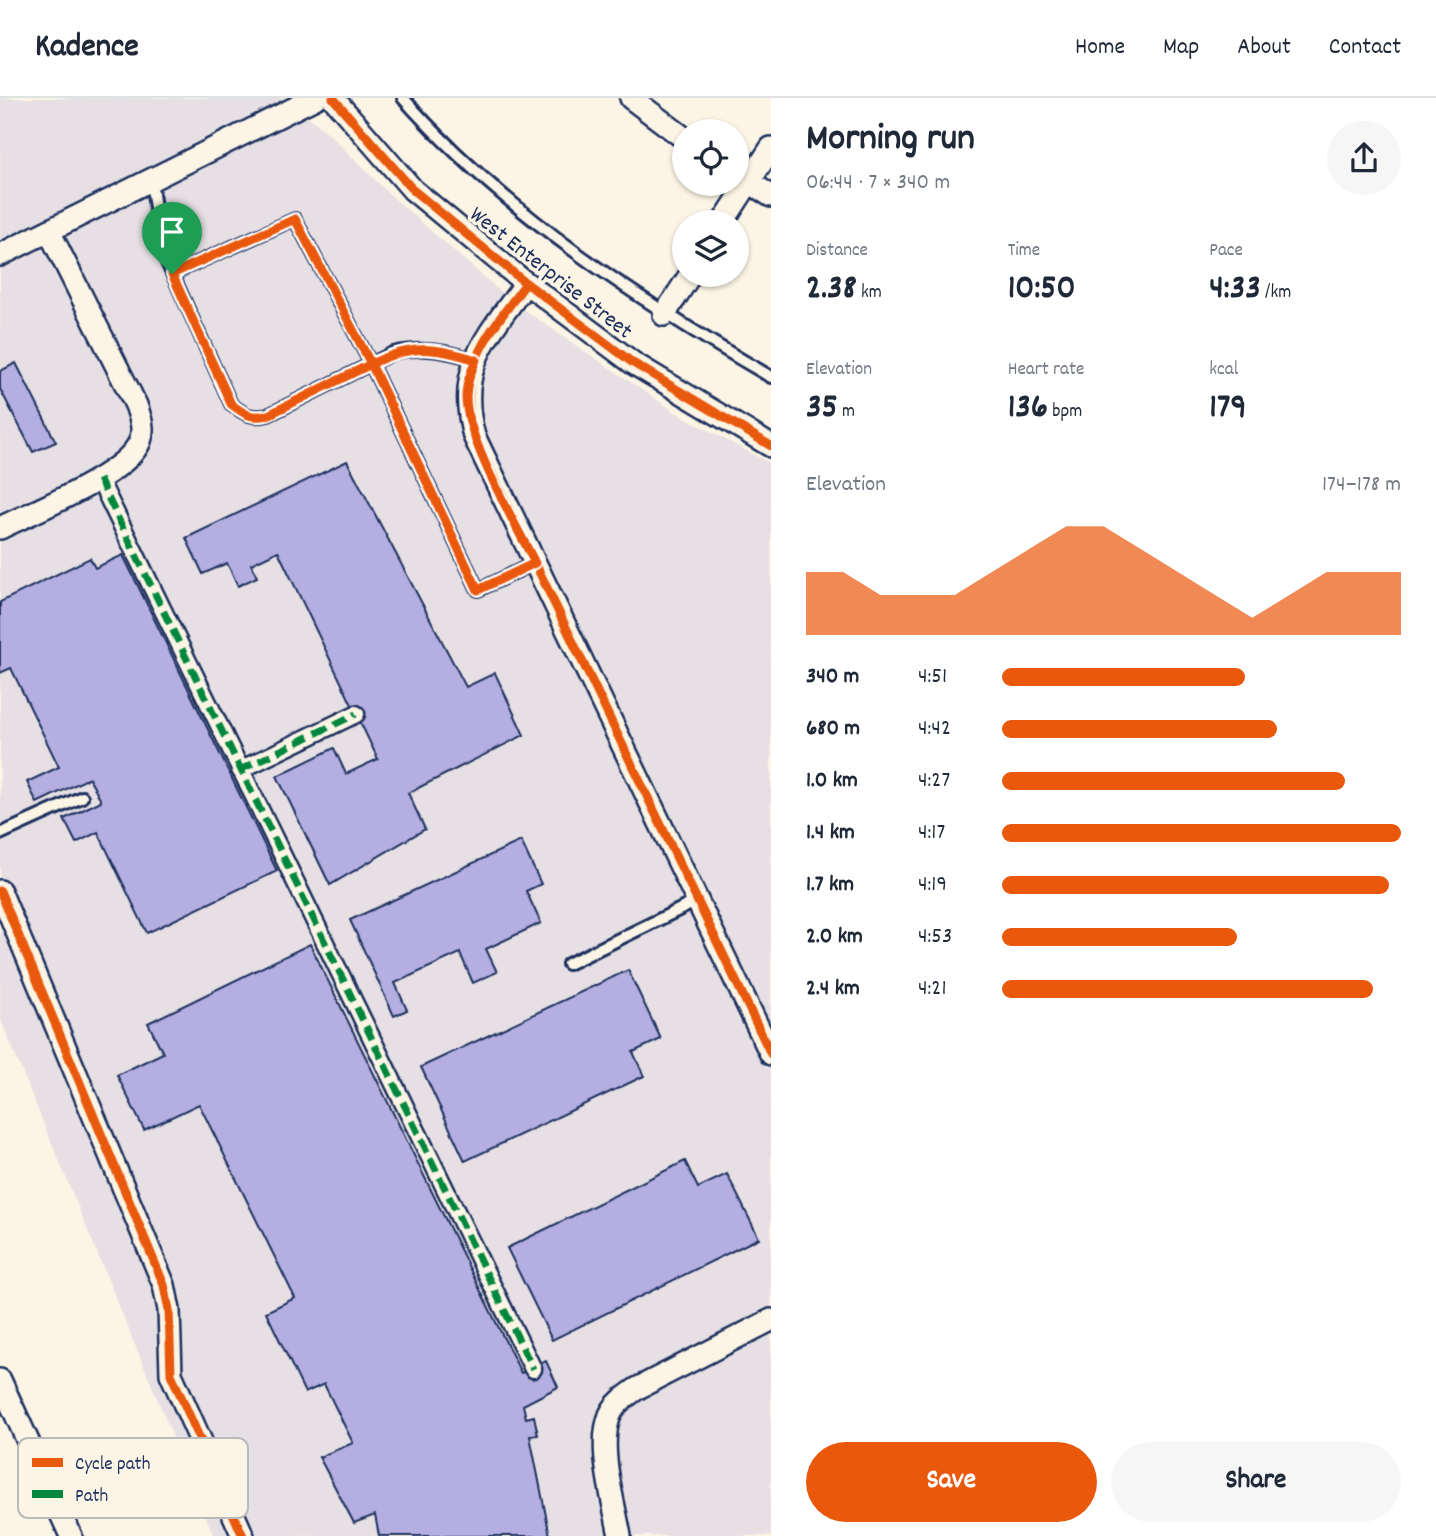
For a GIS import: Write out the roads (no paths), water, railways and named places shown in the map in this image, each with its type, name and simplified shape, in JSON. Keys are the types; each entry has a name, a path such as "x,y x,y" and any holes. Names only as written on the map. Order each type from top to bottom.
{"street":[{"path":"0,255 315,98"},
{"name":"West Enterprise Street","path":"333,98 413,190 526,283 633,363 771,446"},
{"path":"631,98 672,129"},
{"path":"749,172 771,148"},
{"path":"749,182 771,196"},
{"path":"0,528 114,471 132,455 141,440 142,422 49,231"},
{"path":"526,283 490,333 469,376 466,396 474,436 771,1054"},
{"path":"664,315 682,287"},
{"path":"99,479 533,1369"},
{"path":"240,770 356,714"},
{"path":"0,891 164,1285 169,1310 171,1374 199,1438"},
{"path":"620,1536 605,1447 611,1413 621,1400 638,1388 771,1320"},
{"path":"0,1380 26,1438"},
{"path":"63,1518 71,1536"},
{"path":"235,1518 243,1536"}],"lane":[{"path":"403,98 426,124 509,202 664,315 771,377"},
{"path":"151,180 160,249 231,404 244,414 256,418 268,415 393,353 409,349 452,352 476,360"},
{"path":"172,274 295,219 371,364 478,590 535,563"},
{"path":"0,834 82,797"},
{"path":"568,964 697,901"}]}
